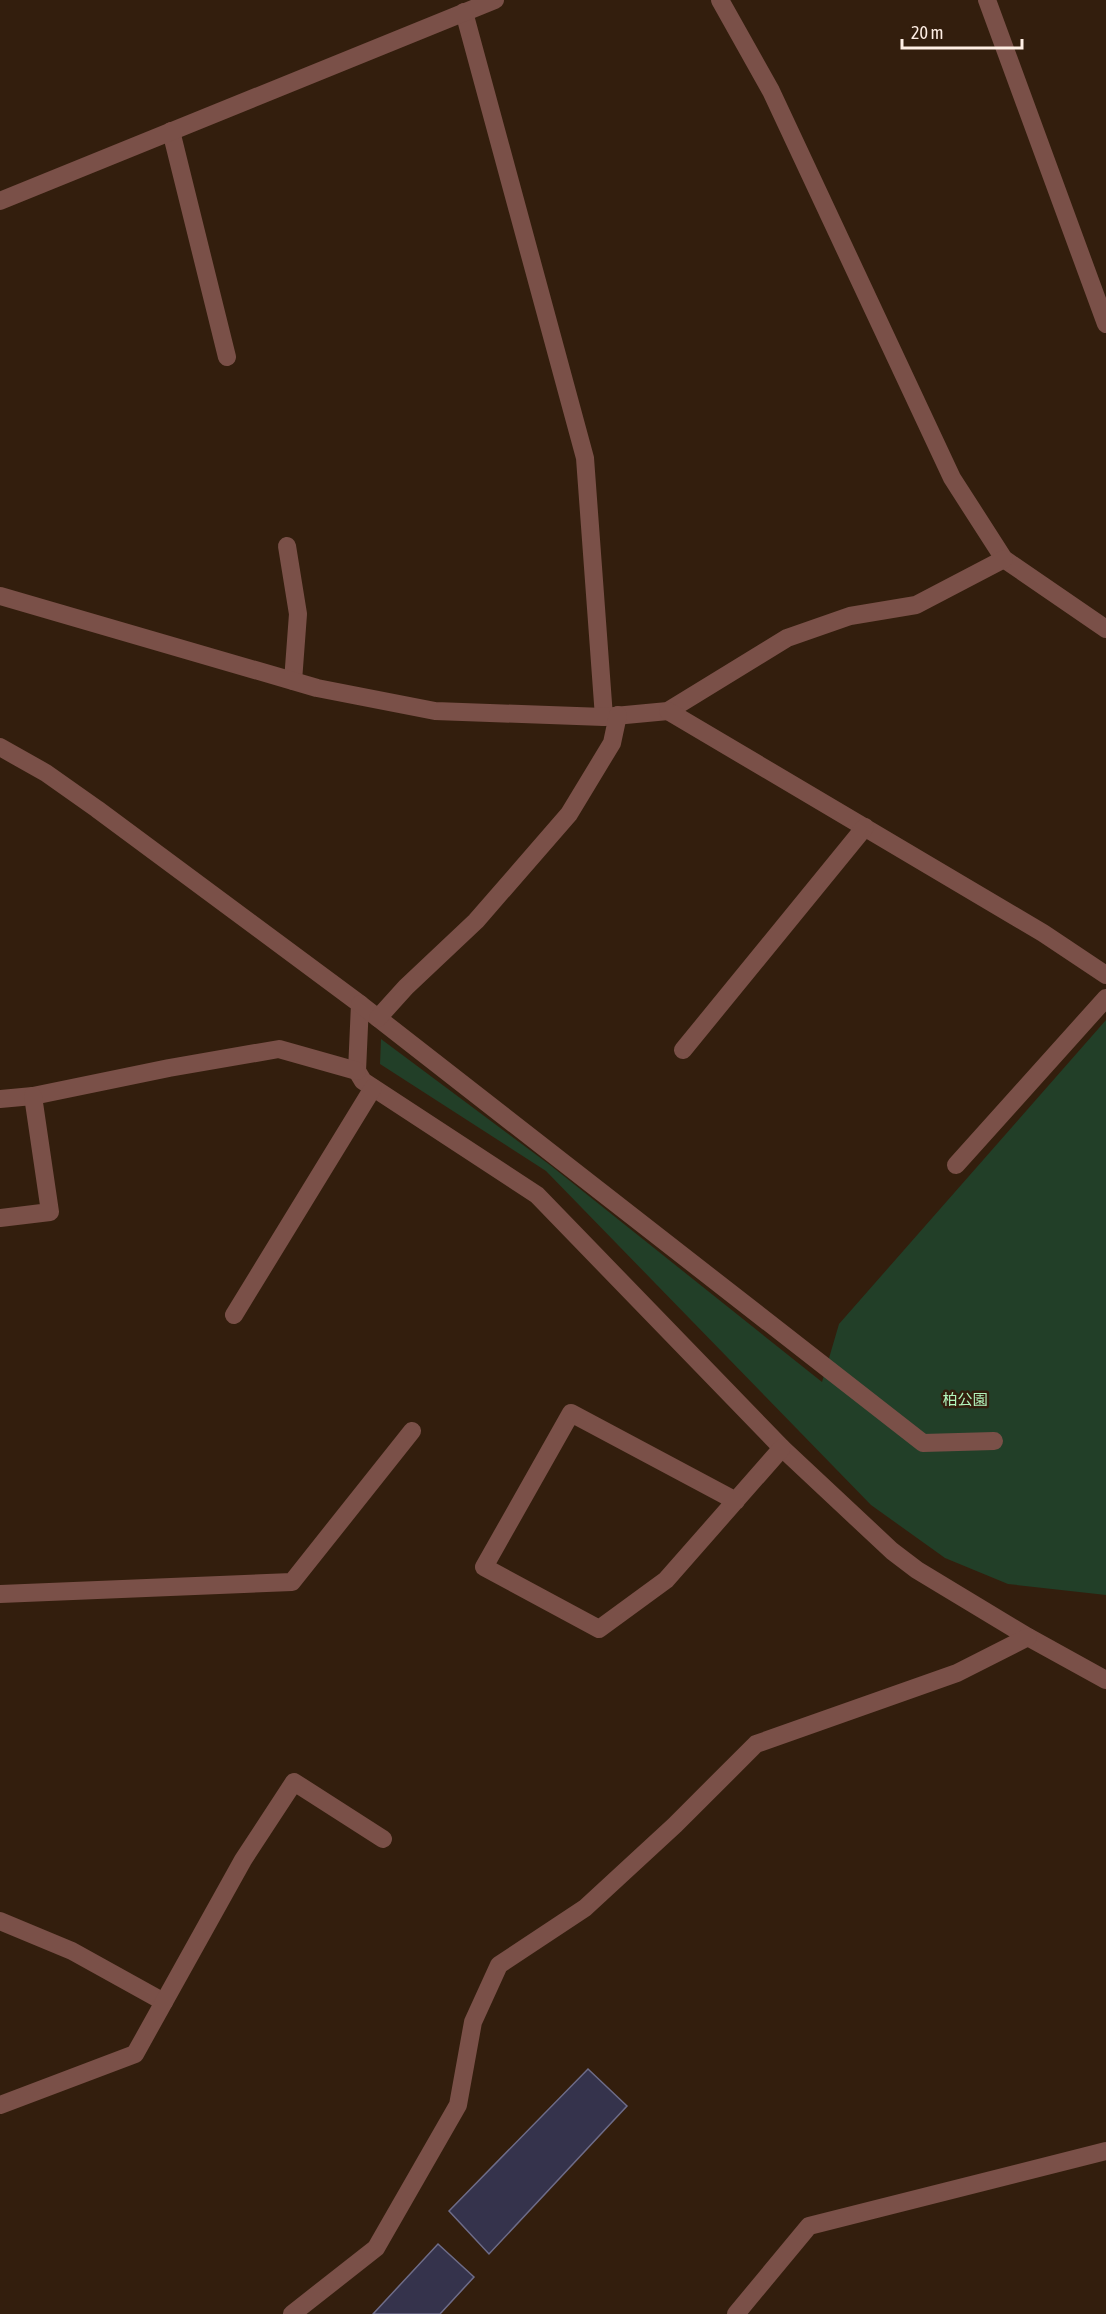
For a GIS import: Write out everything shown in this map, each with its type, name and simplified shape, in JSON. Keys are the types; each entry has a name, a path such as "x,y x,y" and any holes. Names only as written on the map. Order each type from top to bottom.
{"street":[{"path":"0,201 495,0"},
{"path":"720,0 771,91 952,478 1004,559 1106,629"},
{"path":"987,0 1106,324"},
{"path":"378,1018 406,987 476,921 569,814 612,743 585,458 464,12"},
{"path":"171,131 227,357"},
{"path":"287,546 298,614 294,681"},
{"path":"0,596 294,681 435,711 611,716 668,711 787,638 850,616 916,605 1004,559"},
{"path":"668,711 1043,933 1106,975"},
{"path":"0,747 46,773 97,809 360,1004 923,1443 994,1441"},
{"path":"683,1050 865,827"},
{"path":"956,1165 1106,998"},
{"path":"357,1071 360,1004"},
{"path":"0,1099 33,1096 169,1068 279,1049 357,1071 373,1089 501,1169 537,1196 782,1448 892,1551 917,1570 1028,1637 1106,1680"},
{"path":"234,1315 373,1089"},
{"path":"0,1218 50,1212 33,1096"},
{"path":"736,1501 571,1413 484,1567 599,1629 666,1580 736,1501 782,1448"},
{"path":"0,1594 292,1582 412,1431"},
{"path":"292,2314 376,2248 458,2105 473,2022 499,1965 585,1908 675,1825 756,1744 957,1673 1028,1637"},
{"path":"0,2105 135,2054 243,1860 294,1782 383,1839"},
{"path":"0,1921 72,1951 164,2002"},
{"path":"736,2314 808,2226 1106,2151"}],"green space":[{"name":"柏公園","path":"1106,1020 1106,1595 1008,1584 945,1558 871,1505 546,1171 380,1064 381,1039 550,1165 822,1382 839,1324"}],"building":[{"path":"588,2069 627,2106 489,2254 449,2211"},
{"path":"438,2244 474,2277 440,2314 373,2314"}]}
